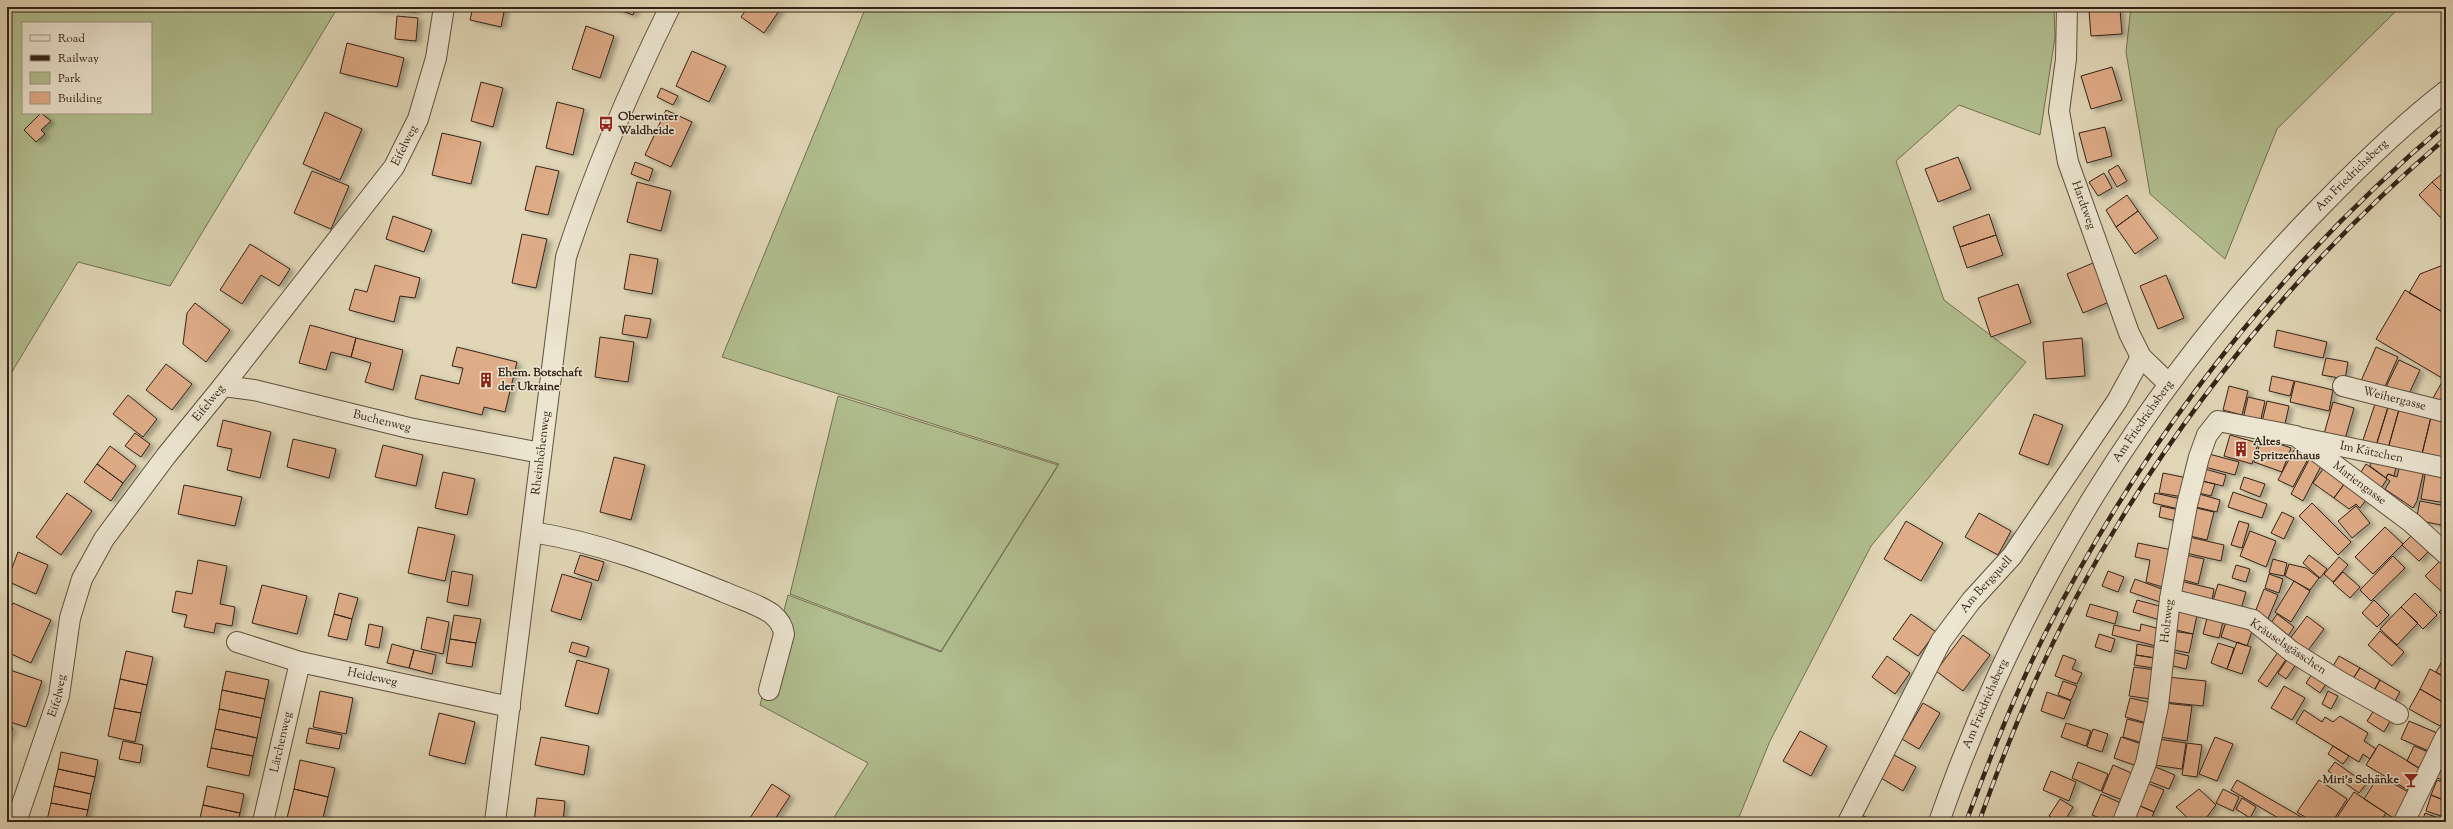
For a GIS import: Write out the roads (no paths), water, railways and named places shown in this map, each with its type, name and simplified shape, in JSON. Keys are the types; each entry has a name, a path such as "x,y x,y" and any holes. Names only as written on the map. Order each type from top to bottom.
{"street":[{"name":"Eifelweg","path":"16,822 59,696 70,618 82,578 104,539 166,456 223,386 394,167 418,119 436,58 444,7"},
{"name":"Rheinhöhenweg","path":"495,822 532,532 540,453 566,257 591,183 624,103 670,7"},
{"name":"Hardtweg","path":"2067,7 2066,59 2059,111 2068,162 2129,333 2140,357 2169,384"},
{"name":"Am Friedrichsberg","path":"1939,822 1979,718 2011,647 2045,581 2123,450 2169,384 2240,294 2291,236 2359,166 2446,91"},
{"name":"Am Bergquell","path":"1848,822 1941,641 1971,601 2012,556 2117,401 2140,357"},
{"name":"Buchenweg","path":"223,386 254,390 410,428 540,453"},
{"name":"Weihergasse","path":"2343,386 2446,412"},
{"name":"Mariengasse","path":"2218,421 2296,436 2412,523 2446,554"},
{"name":"Holzweg","path":"2123,822 2146,763 2158,706 2170,599 2187,505 2199,457 2207,435 2218,421"},
{"name":"Im Kätzchen","path":"2296,436 2446,468"},
{"path":"532,532 577,541 653,566 711,587 772,614 781,626 784,634 769,690"},
{"name":"Kräuselsgässchen","path":"2170,599 2253,620 2292,651 2339,681 2398,714"},
{"name":"Heideweg","path":"237,642 300,662 510,706"},
{"name":"Lärchenweg","path":"263,822 300,662"},
{"path":"2404,821 2446,736"}],"railway":[{"path":"1966,822 2013,702 2046,632 2085,560 2127,491 2172,423 2220,358 2272,296 2327,236 2385,178 2446,124"},
{"path":"1979,822 2025,704 2062,624 2105,547 2152,471 2204,397 2259,327 2318,260 2381,197 2446,138"}],"place":[{"name":"Oberwinter Waldheide","path":"606,124"},
{"name":"Ehem. Botschaft der Ukraine","path":"486,380"},
{"name":"Altes Spritzenhaus","path":"2241,449"},
{"name":"Miri's Schänke","path":"2411,780"}]}
